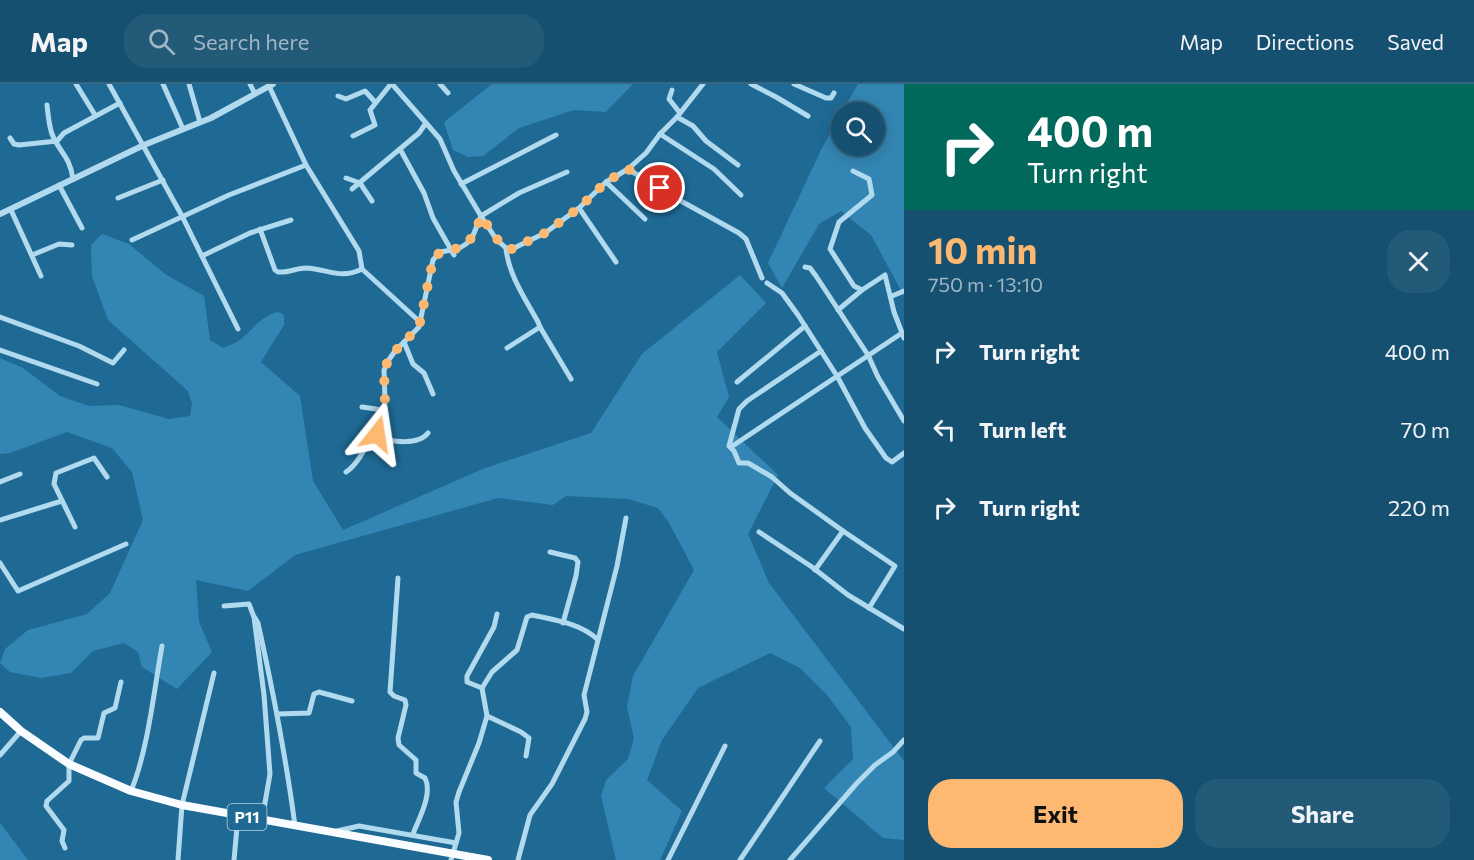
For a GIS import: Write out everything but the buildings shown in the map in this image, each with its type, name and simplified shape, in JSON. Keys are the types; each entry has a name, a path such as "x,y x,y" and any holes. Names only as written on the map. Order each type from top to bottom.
{"main road":[{"name":"P11","path":"0,712 21,731 69,764 131,791 182,806 333,832 453,856 488,860"}],"street":[{"path":"76,84 95,115"},
{"path":"109,84 182,216 238,329"},
{"path":"163,84 183,129"},
{"path":"189,84 200,122"},
{"path":"250,84 255,94"},
{"path":"353,136 375,125 370,110 392,84 440,139 461,184 496,239 506,248 512,249 545,233 579,208 606,182 628,169 646,153 703,84"},
{"path":"440,84 448,93"},
{"path":"751,84 808,116"},
{"path":"794,84 826,98 831,98 834,93"},
{"path":"0,214 144,145 230,109 271,85 306,165 358,251 362,269 420,322"},
{"path":"672,90 669,99 678,115 693,126 706,141 738,165"},
{"path":"338,96 346,99 365,91 375,102"},
{"path":"10,138 14,144 18,145 57,141 64,134 95,115 120,103"},
{"path":"47,105 51,133 71,168 72,179"},
{"path":"352,189 400,149 426,123"},
{"path":"660,134 714,169 741,195"},
{"path":"461,184 556,135"},
{"path":"400,149 414,172 433,218 452,252"},
{"path":"132,240 229,195 306,165"},
{"path":"628,169 739,233 746,239 762,278"},
{"path":"853,171 869,179 872,195 839,222 830,249 854,286 862,290"},
{"path":"428,433 420,440 384,439 377,434 383,410 384,370 388,361 419,327 433,260 436,255 452,252 472,238 481,216 519,193 567,172"},
{"path":"346,178 360,183 372,201"},
{"path":"118,198 163,180"},
{"path":"606,182 645,219"},
{"path":"59,185 82,228"},
{"path":"579,208 616,262"},
{"path":"11,210 41,276"},
{"path":"202,256 260,229 291,220"},
{"path":"260,229 275,270 278,272 308,268 326,273 349,274 362,269"},
{"path":"33,255 59,244 72,245"},
{"path":"506,248 506,256 519,286 571,379"},
{"path":"805,267 810,268 868,355 904,421"},
{"path":"730,447 868,355 903,336 885,276 862,290 838,310"},
{"path":"767,284 782,293 805,326 885,458 892,462 896,461 904,453"},
{"path":"892,296 904,291"},
{"path":"0,317 79,346 113,363 124,350"},
{"path":"737,382 805,326"},
{"path":"507,348 540,327"},
{"path":"404,342 412,364 424,373 433,394"},
{"path":"0,350 97,384"},
{"path":"821,351 747,401 739,409 729,446 739,463 748,463 772,477 790,493 895,566 869,608"},
{"path":"362,407 383,410"},
{"path":"346,472 356,464 367,441 380,424"},
{"path":"75,527 54,484 56,473 94,458 107,477"},
{"path":"0,482 20,474"},
{"path":"0,520 62,501"},
{"path":"518,860 530,815 552,784 587,712 584,695 617,566 626,518"},
{"path":"815,570 843,531"},
{"path":"759,532 815,570 848,596 904,629"},
{"path":"0,563 18,591 126,544"},
{"path":"550,552 575,558 578,562 563,623"},
{"path":"398,578 390,692 405,700 406,705 398,738 399,745 416,760 416,773 425,778 427,782 424,806 413,834"},
{"path":"224,606 246,603 258,623 278,714 295,825"},
{"path":"482,688 467,682 467,676 494,627 497,614"},
{"path":"453,856 459,833 456,802 487,716 482,688 492,672 517,650 527,617 532,615 583,629 597,639"},
{"path":"254,617 264,695 270,774 262,820"},
{"path":"131,791 143,745 162,645"},
{"path":"178,860 182,806 214,673"},
{"path":"65,848 62,841 64,830 46,804 69,781 69,764 81,740 98,738 104,713 115,708 121,682"},
{"path":"278,714 309,713 316,693 352,701"},
{"path":"487,716 526,735 529,741 526,756"},
{"path":"0,755 21,731"},
{"path":"790,860 822,821 874,765 893,752 904,740"},
{"path":"740,860 820,741"},
{"path":"668,860 725,746"},
{"path":"234,860 238,816"},
{"path":"333,832 359,826 456,843"}],"shaded area":[{"path":"492,84 633,84 606,112 574,110 519,128 483,156 468,157 453,150 444,122"},
{"path":"858,84 904,84 904,296 871,235 841,211 819,224 782,288 768,263 831,132 831,156 885,156 885,102 848,102"},
{"path":"102,234 129,244 165,274 204,296 210,340 223,348 237,342 271,314 278,312 284,315 284,325 261,362 300,396 313,481 343,530 485,468 591,433 642,354 740,275 766,303 717,352 729,397 717,417 778,475 748,534 769,583 904,761 904,840 883,838 824,788 853,759 851,727 827,695 800,668 770,653 698,688 662,740 647,780 682,811 660,860 616,860 601,796 606,780 628,759 634,738 627,707 633,676 694,570 668,521 658,508 628,499 566,496 553,505 498,498 295,555 248,591 196,580 199,622 212,652 177,689 142,667 138,652 124,643 93,651 71,673 41,678 10,672 0,663 5,649 28,630 87,614 110,593 143,520 132,472 112,448 67,432 10,453 0,454 0,358 23,368 60,396 89,406 119,405 169,419 190,416 192,404 188,391 108,320 92,276 91,245"},
{"path":"0,823 28,860 0,860"}],"route":[{"path":"377,434 385,402 384,370 395,351 419,327 436,255 440,252 458,249 466,244 476,231 481,216 502,246 512,249 545,233 591,198 606,182 628,169 660,188"}]}
